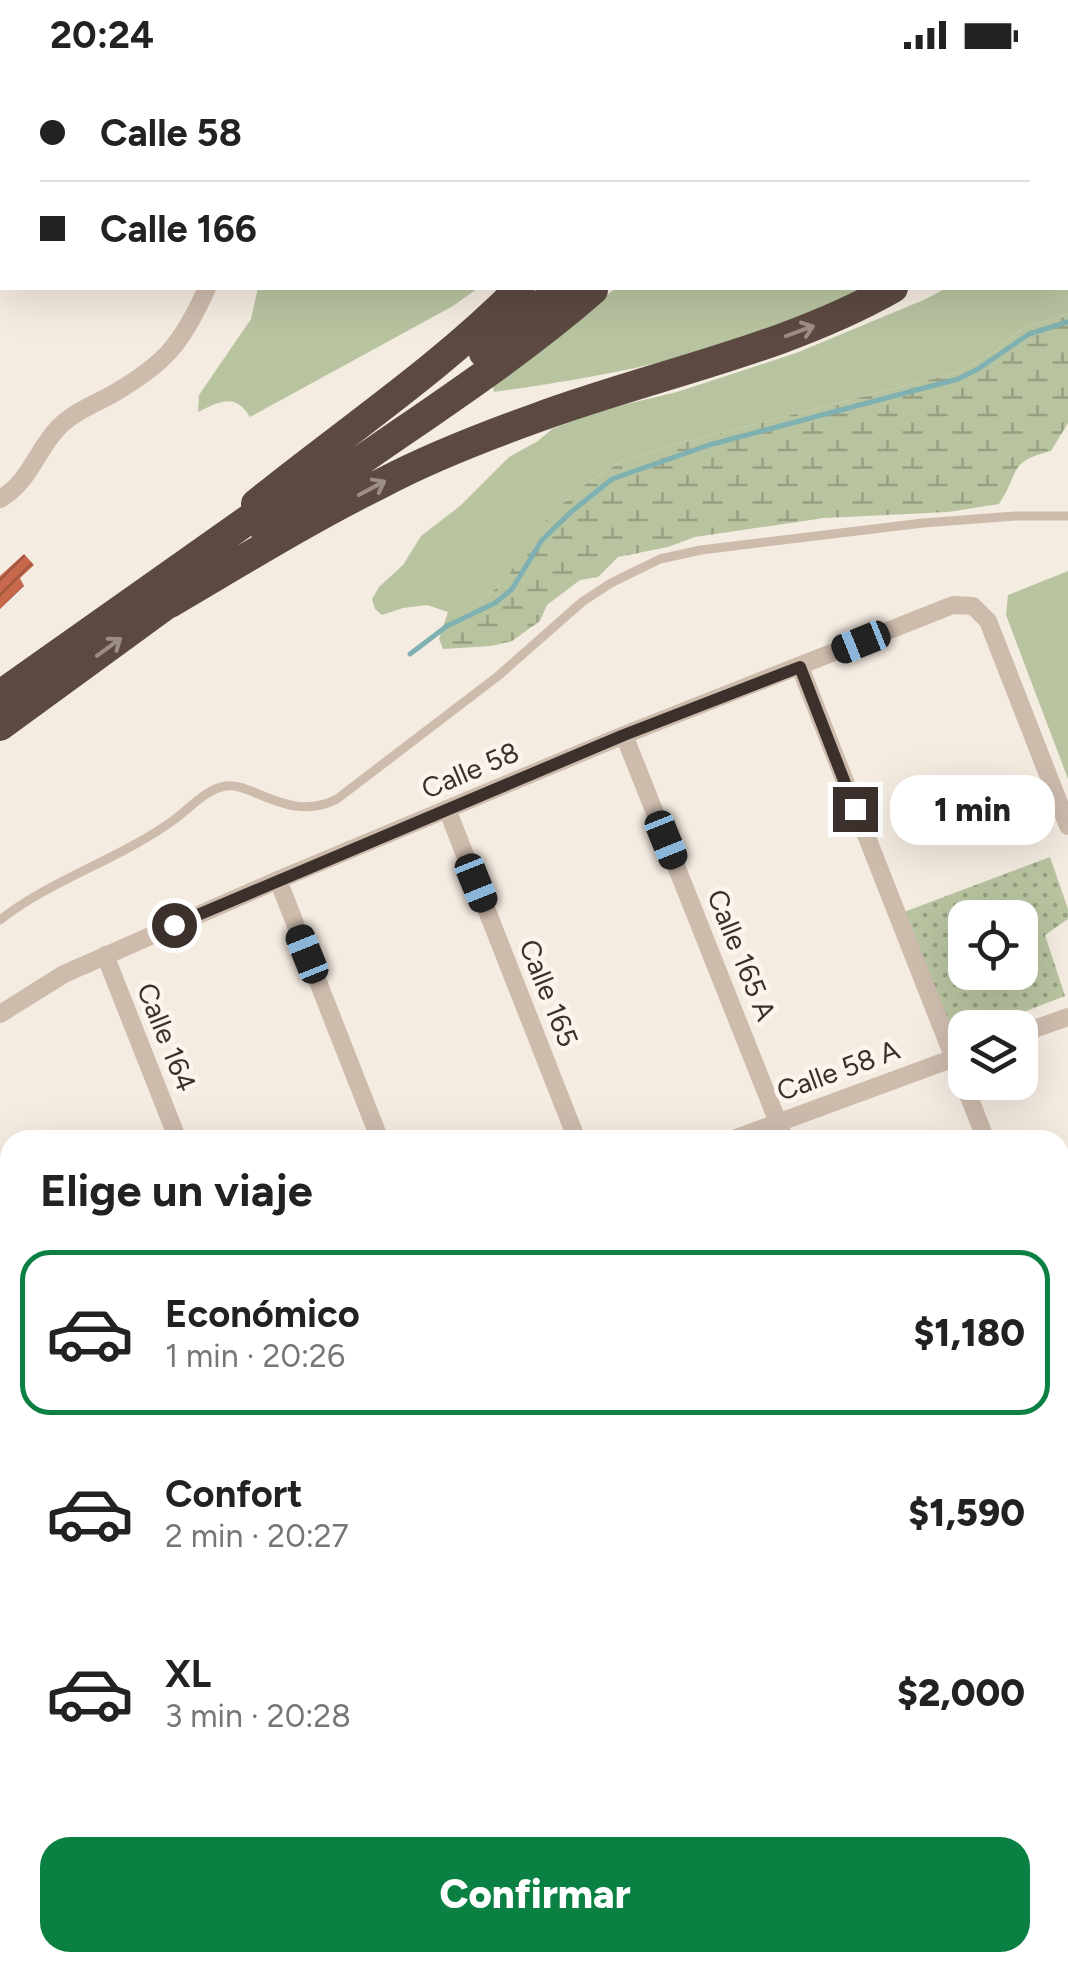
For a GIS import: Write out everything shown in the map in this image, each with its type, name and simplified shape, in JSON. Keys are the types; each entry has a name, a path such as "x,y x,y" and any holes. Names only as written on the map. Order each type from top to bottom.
{"highway":[{"path":"0,729 162,595 261,500 422,376 518,290"},
{"path":"162,595 476,359 560,290"},
{"path":"162,595 555,323 594,290"},
{"path":"0,693 52,657 162,595 431,459 573,404 726,358 825,322 889,290"}],"street":[{"path":"0,500 19,486 60,426 159,364 192,322 206,290"},
{"name":"Calle 58","path":"0,1014 105,954 624,735 954,605 973,606 988,621 1068,826"},
{"path":"800,667 948,1029"},
{"name":"Calle 165 A","path":"624,735 781,1130"},
{"name":"Calle 165","path":"447,810 573,1130"},
{"path":"278,880 376,1130"},
{"name":"Calle 164","path":"105,954 174,1130"},
{"path":"1038,1028 1068,1017"},
{"name":"Calle 58 A","path":"756,1130 948,1060"},
{"path":"973,1100 983,1130"}],"lane":[{"path":"0,920 24,900 102,862 173,821 222,786 238,786 280,804 309,808 337,799 498,676 582,602 660,559 701,550 923,523 1068,516"}],"green space":[{"path":"258,290 475,290 453,306 250,417 238,404 226,401 198,412 199,395 251,319"},
{"path":"614,290 865,290 808,316 687,356 571,380 494,392 493,387"},
{"path":"942,290 1068,290 1068,314 1023,328 993,353 959,372 622,461 557,508 534,534 508,576 467,612 448,612 427,605 382,615 375,609 372,599 379,587 403,565 421,536 460,506 509,457 552,429 597,411 677,392 796,353"},
{"path":"1068,314 1068,423 1051,451 1021,464 999,504 948,512 824,518 695,537 618,557 598,577 580,580 547,605 540,621 512,641 443,649 439,639 448,612 467,612 489,595 508,576 533,534 557,508 622,461 959,372 993,353 1023,328"},
{"path":"1068,571 1068,779 1006,615 1008,595"},
{"path":"1050,857 1068,919 1045,935 1065,996 1029,1010 948,1010 948,1024 904,912"}],"building":[{"path":"24,554 34,565 20,578 24,586 0,609 0,576"}],"waterway":[{"path":"410,654 447,626 495,603 512,589 542,540 612,479 709,445 958,379 1029,334 1068,322"}],"route":[{"path":"174,925 624,735 800,667 855,809"}]}
